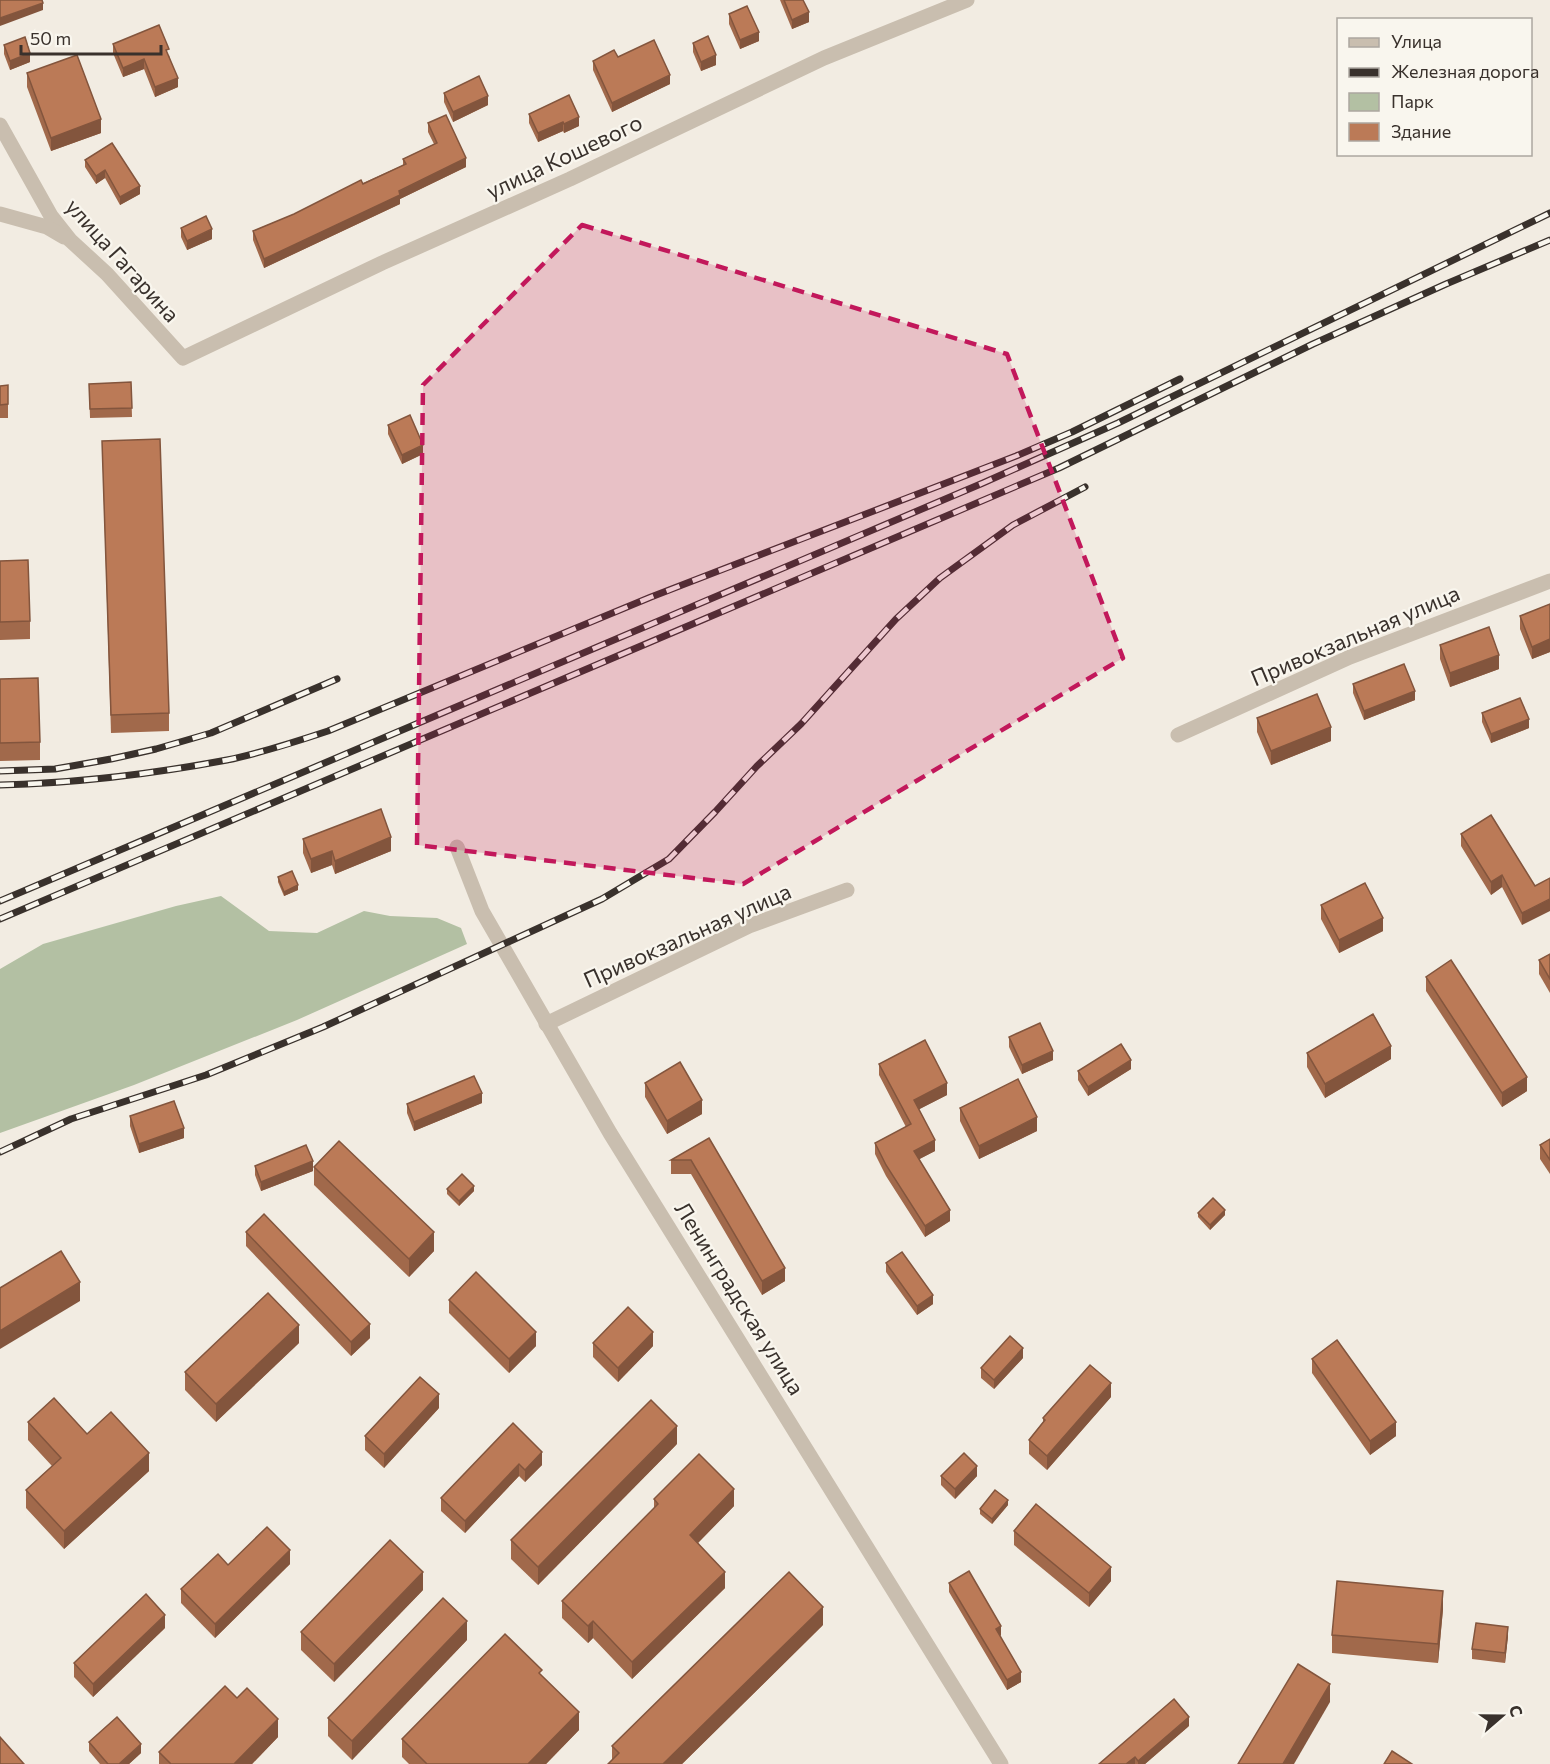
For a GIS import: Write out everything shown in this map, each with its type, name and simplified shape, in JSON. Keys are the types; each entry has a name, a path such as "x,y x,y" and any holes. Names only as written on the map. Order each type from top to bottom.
{"street":[{"name":"улица Кошевого","path":"183,358 382,263 570,179 824,58 967,0"},
{"name":"улица Гагарина","path":"0,125 51,216 70,240 107,274 183,358"},
{"path":"0,214 47,227 70,240"},
{"name":"Привокзальная улица","path":"1178,735 1350,657 1550,581"},
{"name":"Ленинградская улица","path":"457,847 482,911 616,1143 1001,1764"},
{"name":"Привокзальная улица","path":"546,1024 749,926 848,890"}],"highlighted area":[{"path":"582,225 1007,354 1123,658 743,884 417,845 423,385"}],"green space":[{"path":"221,896 269,931 317,933 364,911 390,916 437,918 461,928 467,944 297,1020 134,1085 0,1133 0,969 43,944 176,906"}],"building":[{"path":"0,0 42,0 43,3 0,18"},
{"path":"784,0 803,0 809,12 792,20"},
{"path":"747,6 759,32 740,40 729,14"},
{"path":"159,25 169,49 166,50 178,78 155,87 144,59 123,68 113,44"},
{"path":"708,36 716,55 701,62 693,43"},
{"path":"25,37 30,53 10,61 4,45"},
{"path":"654,40 670,75 612,103 593,61 614,50 618,57"},
{"path":"77,55 101,119 51,138 27,73"},
{"path":"479,76 488,96 453,112 444,93"},
{"path":"569,95 579,117 538,133 529,114"},
{"path":"446,115 466,158 399,191 400,195 264,259 253,231 294,214 361,180 363,184 406,164 403,159 437,143 428,123"},
{"path":"112,143 140,186 120,197 105,170 96,176 85,160"},
{"path":"206,216 212,229 187,241 181,228"},
{"path":"131,382 132,408 90,409 89,384"},
{"path":"8,385 8,404 0,405 0,386"},
{"path":"410,415 423,445 402,455 388,425"},
{"path":"160,439 169,713 111,715 102,441"},
{"path":"28,560 30,621 0,622 0,561"},
{"path":"1550,604 1550,639 1532,647 1520,616"},
{"path":"1489,627 1499,655 1450,673 1440,645"},
{"path":"1404,664 1415,691 1364,711 1353,684"},
{"path":"38,678 40,742 0,743 0,679"},
{"path":"1317,694 1331,727 1271,751 1257,718"},
{"path":"1520,698 1529,719 1491,734 1482,713"},
{"path":"381,809 391,837 335,861 332,851 311,859 303,839"},
{"path":"1491,815 1535,886 1550,878 1550,899 1522,913 1502,875 1491,882 1461,834"},
{"path":"292,871 298,885 284,892 278,877"},
{"path":"1365,883 1383,918 1339,940 1321,905"},
{"path":"1550,954 1550,979 1539,960"},
{"path":"1451,960 1527,1077 1502,1093 1426,977"},
{"path":"1373,1014 1391,1046 1325,1084 1307,1053"},
{"path":"1040,1023 1053,1051 1022,1065 1009,1037"},
{"path":"925,1040 947,1083 914,1100 935,1140 914,1151 950,1210 925,1226 886,1165 875,1143 911,1124 879,1064"},
{"path":"1121,1044 1131,1060 1088,1087 1078,1071"},
{"path":"680,1062 702,1100 667,1121 645,1083"},
{"path":"474,1076 482,1093 414,1122 407,1104"},
{"path":"1018,1079 1037,1117 979,1146 960,1108"},
{"path":"174,1101 184,1128 139,1144 130,1116"},
{"path":"709,1138 785,1268 762,1281 691,1160 671,1160"},
{"path":"1550,1139 1550,1160 1540,1145"},
{"path":"339,1141 434,1232 409,1259 314,1167"},
{"path":"306,1145 313,1161 261,1182 255,1166"},
{"path":"462,1174 474,1186 459,1201 447,1189"},
{"path":"1213,1198 1225,1210 1210,1225 1198,1213"},
{"path":"264,1214 370,1324 351,1342 246,1232"},
{"path":"61,1251 80,1282 0,1331 0,1288"},
{"path":"902,1252 933,1295 917,1306 886,1263"},
{"path":"476,1272 536,1332 509,1359 449,1300"},
{"path":"268,1293 299,1325 216,1404 185,1372"},
{"path":"628,1307 653,1332 618,1368 593,1343"},
{"path":"1010,1336 1023,1348 994,1380 981,1368"},
{"path":"1337,1340 1396,1422 1370,1441 1312,1359"},
{"path":"1090,1365 1111,1383 1047,1456 1029,1440 1045,1420 1043,1418"},
{"path":"420,1377 439,1394 384,1454 365,1436"},
{"path":"54,1398 87,1434 111,1412 149,1453 64,1531 26,1490 61,1458 28,1422"},
{"path":"651,1400 677,1426 538,1567 511,1540"},
{"path":"513,1423 542,1452 525,1470 519,1464 465,1521 441,1498"},
{"path":"964,1453 977,1466 955,1489 941,1476"},
{"path":"699,1454 734,1489 690,1535 725,1572 632,1662 593,1621 588,1626 562,1601 658,1504 654,1499"},
{"path":"995,1490 1008,1500 992,1519 980,1509"},
{"path":"1036,1504 1111,1567 1089,1593 1014,1531"},
{"path":"267,1527 290,1550 215,1624 181,1589 218,1554 228,1565"},
{"path":"390,1540 423,1572 334,1664 301,1632"},
{"path":"969,1571 1001,1626 996,1629 1021,1672 1007,1680 949,1583"},
{"path":"789,1572 823,1607 663,1764 608,1764 619,1753 612,1746"},
{"path":"1337,1581 1443,1591 1438,1644 1332,1635"},
{"path":"146,1594 165,1615 93,1684 74,1663"},
{"path":"443,1598 467,1621 352,1741 328,1718"},
{"path":"1476,1623 1508,1627 1505,1653 1472,1649"},
{"path":"505,1634 542,1670 539,1673 579,1712 528,1764 427,1764 402,1739"},
{"path":"1298,1664 1330,1684 1283,1764 1238,1764"},
{"path":"225,1686 237,1698 247,1688 278,1719 234,1764 171,1764 159,1752"},
{"path":"1174,1699 1189,1717 1138,1761 1135,1757 1126,1764 1099,1764"},
{"path":"117,1717 141,1744 119,1764 108,1764 89,1742"},
{"path":"0,1737 24,1764 0,1764"},
{"path":"1392,1751 1412,1764 1384,1764"}],"railway":[{"path":"0,901 983,483 1118,423 1550,213"},
{"path":"0,919 1059,468 1313,344 1550,240"},
{"path":"0,785 85,780 199,765 252,754 328,731 651,597 1016,456 1072,432 1180,379"},
{"path":"0,1152 71,1119 206,1075 323,1027 602,899 669,859 757,766 801,724 896,619 940,578 1013,525 1085,487"},
{"path":"0,771 55,769 156,749 211,733 337,679"}]}
